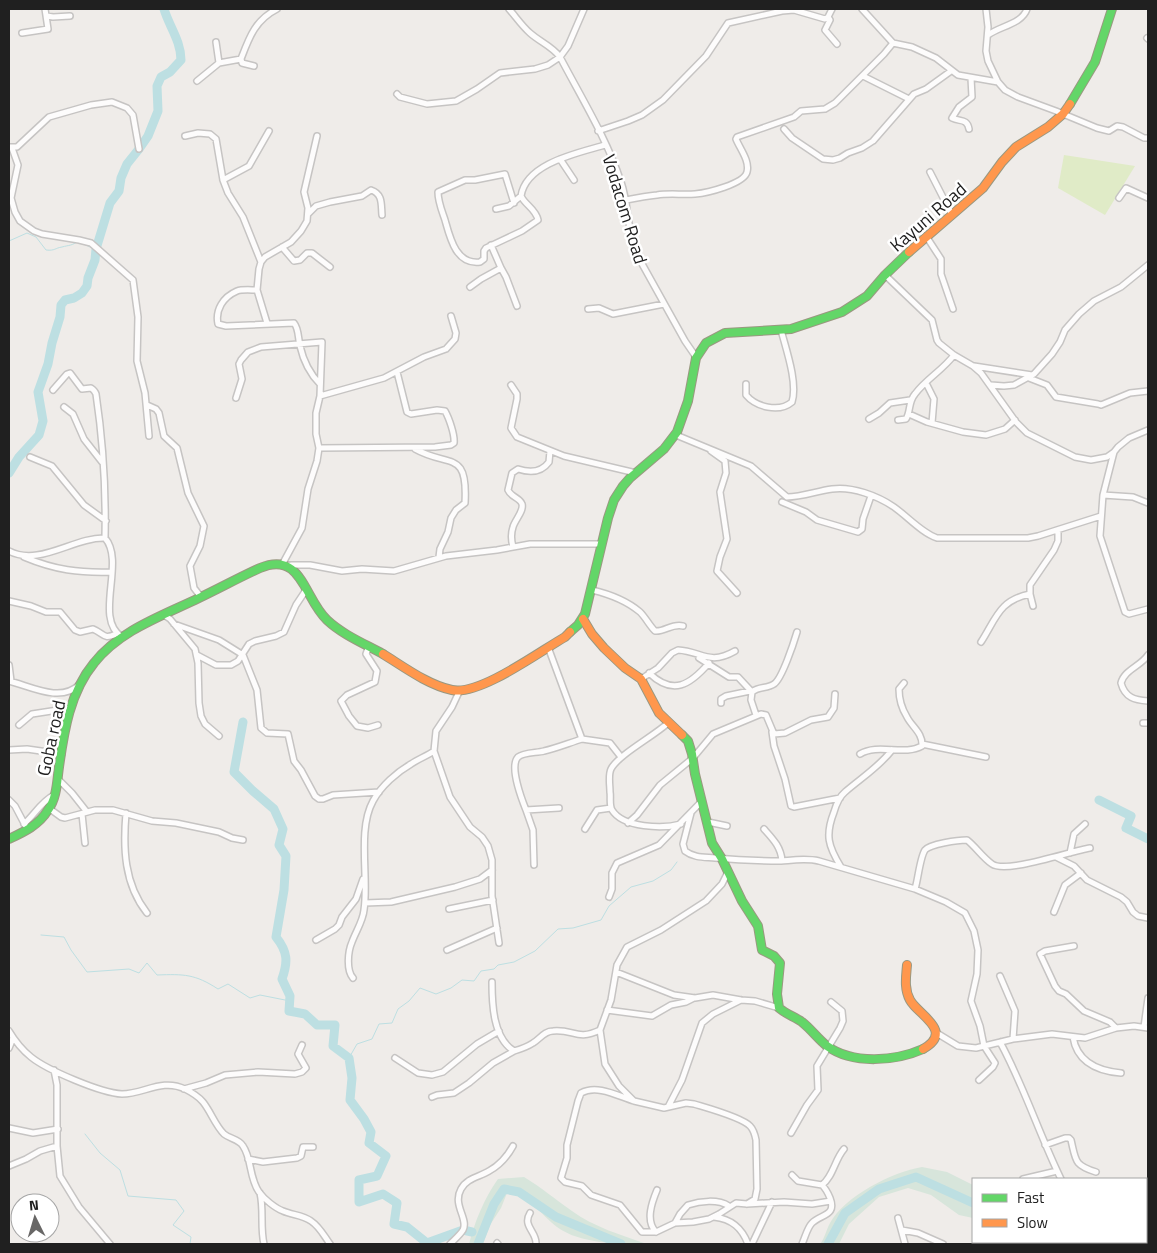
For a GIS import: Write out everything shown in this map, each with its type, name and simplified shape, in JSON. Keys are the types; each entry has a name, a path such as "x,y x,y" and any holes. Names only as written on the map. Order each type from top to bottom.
{"street":[{"path":"22,33 48,29 45,9"},
{"path":"240,60 253,28 266,15 277,9"},
{"path":"509,9 527,30 555,50 560,57"},
{"path":"397,94 400,97 427,104 456,101 500,73 544,67 560,57 571,40 584,9"},
{"path":"832,9 828,17 830,20 825,30 837,44"},
{"path":"862,9 893,42 912,47 936,58 951,71 958,74 998,82"},
{"path":"986,9 988,61 998,82 1005,90 1018,97 1097,128 1108,131 1117,126 1123,127 1144,138 1148,138"},
{"path":"988,34 1023,17 1027,9"},
{"name":"Kayuni Road","path":"696,357 705,344 717,335 791,329 850,309 867,296 885,275 926,236 983,188 1002,162 1016,147 1048,127 1063,114 1095,62 1112,9"},
{"path":"598,131 642,115 663,100 706,56 726,25 731,22 794,10 822,19 828,17"},
{"path":"47,16 53,18 70,16"},
{"path":"216,42 219,63"},
{"path":"626,200 659,195 698,194 731,185 742,179 747,173 747,168 736,139 737,136 794,117 801,112 825,108 846,94 893,42"},
{"name":"Vodacom Road","path":"560,57 618,172 626,200 636,253 685,341 696,357"},
{"path":"197,81 219,63 240,60 242,63 254,66"},
{"path":"784,128 792,138 820,158 833,160 874,141 909,98 937,82 951,71"},
{"path":"863,76 909,98"},
{"path":"969,129 965,120 952,118 959,107 972,97 971,78"},
{"path":"139,149 133,115 127,108 112,102 91,105 49,117 17,147 11,148 18,165 12,198 15,212 20,221 34,232 91,243 113,264 129,275 134,283 138,317 137,361 147,405 149,436"},
{"path":"223,180 250,166 268,131"},
{"path":"185,136 198,133 210,134 216,139 223,180 228,193 243,217 261,262 257,290 267,324"},
{"path":"261,262 291,242 301,231 306,221 308,208 304,192 317,136"},
{"path":"496,209 514,203 521,196 525,182 530,175 560,159 605,145"},
{"path":"560,159 574,180"},
{"path":"930,172 952,215"},
{"path":"514,203 505,174 465,180 438,192 454,246 463,258 470,262 480,262 484,259 484,250 522,231 538,220 536,212 521,196"},
{"path":"1119,198 1126,188 1148,198"},
{"path":"308,215 316,206 362,196 371,190 380,197 382,215"},
{"path":"926,236 942,259 941,274 953,309"},
{"path":"491,245 506,276 517,306"},
{"path":"282,247 294,261 300,260 307,253 312,253 330,267"},
{"path":"991,385 1009,386 1030,376 1052,354 1065,330 1079,314 1094,301 1120,287 1148,265"},
{"path":"470,287 501,268"},
{"path":"885,275 932,320 936,340 954,355 973,366 991,385 1027,434 1076,457 1091,460 1107,457 1122,442 1148,430"},
{"path":"257,290 239,290 232,294 220,305 217,313 218,324 226,326 294,323 297,328 299,345 310,371 320,384"},
{"path":"588,309 599,308 613,314 664,304"},
{"path":"320,396 366,384 397,372 414,361 446,349 452,343 456,332 452,316"},
{"path":"746,384 746,395 750,400 760,405 770,408 782,407 788,406 792,402 793,383 781,330"},
{"path":"236,398 242,379 240,364 244,355 248,352 261,347 322,342 320,396 316,413 316,434 319,448 317,461 305,503 302,528 286,564"},
{"path":"869,419 890,403 910,400 954,355"},
{"path":"286,564 298,575 315,607 333,625 448,690 459,692 484,685 570,633 583,619 592,590 610,510 616,496 636,472 665,448 676,435 684,414 690,376 696,357"},
{"path":"973,366 1030,376 1047,385 1056,396 1101,405 1130,393 1148,391"},
{"path":"319,448 413,448 451,445 454,443 450,418 444,411 437,410 412,414 407,412 397,372"},
{"path":"53,390 70,373 82,389 89,388 95,391 99,415 106,521 105,538 109,542 111,553 110,614 114,630 119,635"},
{"path":"926,383 934,399 932,423"},
{"path":"511,386 517,394 512,426 513,433 517,437 564,456 636,472"},
{"path":"898,420 906,419 909,414 910,400"},
{"path":"147,405 156,409 159,413 164,436 177,448 188,493 204,526 200,546 190,566 194,588 201,597"},
{"path":"64,408 73,414 84,439 102,462"},
{"path":"909,414 963,432 986,435 1005,429 1015,420"},
{"path":"676,435 751,466 787,497 834,488 846,489 871,496 892,506 927,534 937,538 1028,538 1101,516"},
{"path":"413,448 437,458 454,462 460,469 466,482 465,503 456,510 451,518 439,557"},
{"path":"709,449 725,461 726,467 720,492 727,539 717,571 737,593"},
{"path":"513,547 511,541 512,527 522,510 522,504 511,496 508,490 512,473 518,469 532,472 544,468 549,462 550,451"},
{"path":"1114,452 1103,495 1100,536 1126,612 1129,614 1148,609"},
{"path":"30,457 52,466 84,505 106,521"},
{"path":"1103,495 1133,497 1148,503"},
{"path":"782,502 806,512 818,520 858,532 862,529 862,519 871,496"},
{"path":"1033,606 1030,585 1054,550 1058,541 1058,530"},
{"path":"22,556 105,538"},
{"path":"286,564 310,565 342,571 362,569 394,571 439,557 513,547 546,544 602,544"},
{"path":"9,551 40,564 67,571 84,573 112,572"},
{"name":"Goba road","path":"9,839 25,827 34,826 50,809 58,779 71,708 81,683 93,664 119,635 269,564 286,564"},
{"path":"197,655 216,665 231,665 238,661 249,644 255,640 276,636 284,632 296,604 306,590"},
{"path":"592,590 612,596 639,611 655,631 683,626"},
{"path":"981,642 998,611 1003,606 1014,598 1030,594"},
{"path":"9,602 32,606 46,612 60,612 75,630 80,632 93,629 104,637 119,635"},
{"path":"164,614 192,644 197,655 201,716 206,724 219,736"},
{"path":"583,619 592,634 604,648 625,668 641,679 659,713 688,741 712,843 722,859 742,901 758,926 762,950 774,956 780,964 777,994 780,1008"},
{"path":"174,624 219,640 243,655 257,690 260,728 267,733 288,734 294,761 319,799 379,792"},
{"path":"721,703 721,699 726,696 751,692 776,683 788,658 797,632"},
{"path":"369,646 367,656 377,671 375,682 347,695 341,701 356,726 368,728 378,725"},
{"path":"548,647 582,739"},
{"path":"641,679 658,668 675,651 682,650 704,657 720,657 735,652"},
{"path":"695,654 729,676 738,677 743,681 751,692 750,700 756,715"},
{"path":"1148,655 1146,659 1124,676 1122,683 1127,695 1137,700 1148,701"},
{"path":"649,673 664,685 670,687 681,686 692,681 710,664"},
{"path":"9,665 10,681 40,691 69,692 81,683"},
{"path":"904,683 898,689 900,700 905,714 918,732 922,744"},
{"path":"459,692 452,707 436,730 434,751 450,797 464,820 488,846 492,860 493,900 499,943"},
{"path":"772,731 774,734 780,734 811,720 828,717 834,708 835,694"},
{"path":"19,725 32,714 71,708"},
{"path":"628,823 637,815 660,784 693,758 713,734 761,714 766,716 772,731 774,746 785,779 791,806 840,798"},
{"path":"668,723 621,757 610,771 611,808 618,817 628,823 658,827 671,827 681,824"},
{"path":"534,865 532,830 519,792 515,766 518,757 544,752 582,739 584,741 610,743 621,757"},
{"path":"860,754 870,750 916,748 922,744 986,757"},
{"path":"9,750 27,749 56,755 62,754"},
{"path":"841,867 831,849 828,833 831,818 840,798 883,762 892,750"},
{"path":"354,978 349,968 350,946 362,918 365,903 366,829 370,808 379,792 396,775 410,764 434,751"},
{"path":"58,779 72,793 84,813 85,843"},
{"path":"25,827 44,800 54,794"},
{"path":"9,800 15,806 25,827"},
{"path":"610,897 612,873 617,863 659,845 702,801"},
{"path":"526,810 559,808"},
{"path":"585,828 597,810 611,808"},
{"path":"50,809 60,817 101,810 126,813 152,821 176,823 219,832 232,838 243,840"},
{"path":"126,813 124,850 126,866 135,895 147,913"},
{"path":"691,813 683,844 685,852 701,858 782,861 806,858 915,889 959,908 969,918 974,931 978,960 971,1001 980,1026 984,1046 995,1063 993,1068 979,1080"},
{"path":"708,822 727,826"},
{"path":"1070,853 1074,834 1085,824"},
{"path":"764,829 778,845 782,854 782,861"},
{"path":"915,889 924,851 930,847 954,841 967,840 992,864 997,866 1013,866 1090,848"},
{"path":"1055,856 1068,862 1087,880 1121,897 1138,916 1148,918"},
{"path":"365,903 391,902 455,887 480,879 492,870"},
{"path":"634,1101 619,1086 605,1064 600,1030 613,992 617,965 627,948 661,930 706,901 722,884 728,872"},
{"path":"1054,912 1065,885 1081,873"},
{"path":"316,940 339,925 342,917 356,899 365,876"},
{"path":"449,909 493,900"},
{"path":"447,950 497,928"},
{"path":"1074,946 1045,951 1040,954 1055,986 1084,1010 1110,1022 1116,1028"},
{"path":"607,1010 652,1016 671,1005 713,994 754,1001 780,1008 802,1023 828,1047 836,1051 881,1059 893,1058 923,1049 934,1039 935,1032 928,1017 909,1000 906,984 907,965"},
{"path":"616,972 674,995 695,998"},
{"path":"1000,976 1015,1011 1013,1039"},
{"path":"492,982 492,995 499,1031 504,1043 514,1051"},
{"path":"935,1032 958,1046 976,1048 1013,1039 1052,1034 1085,1038 1116,1028 1146,1027 1148,998"},
{"path":"668,1107 682,1080 702,1023 713,1014 741,1000"},
{"path":"791,1133 806,1105 818,1090 816,1069 840,1028 844,1016 842,1011 831,1002"},
{"path":"432,1098 437,1095 454,1093 493,1063 514,1051 532,1044 545,1033 563,1031 581,1036 600,1030"},
{"path":"9,1031 20,1047 32,1058 86,1084 120,1094 165,1085 177,1086 202,1100 224,1134 242,1144 248,1159 250,1172 260,1194 264,1244"},
{"path":"395,1058 418,1072 432,1076 443,1072 477,1044 499,1031"},
{"path":"1073,1037 1078,1052 1088,1062 1103,1070 1121,1073"},
{"path":"9,1048 13,1038"},
{"path":"1000,1042 1020,1081 1045,1145 1060,1178"},
{"path":"184,1089 225,1075 258,1072 299,1074 306,1068 298,1054 302,1045"},
{"path":"54,1070 57,1085 58,1168 63,1183 79,1207 110,1244"},
{"path":"747,1204 755,1198 757,1189 756,1140 749,1124 694,1104 686,1103 664,1108 594,1089 581,1093 567,1145 567,1158 561,1178 565,1182 582,1186 591,1195 620,1205 642,1232 656,1232 675,1223 692,1222 714,1217 728,1219 742,1231 748,1244"},
{"path":"9,1128 33,1133 58,1130"},
{"path":"1045,1145 1069,1138 1076,1161 1081,1167 1096,1172"},
{"path":"9,1166 26,1160 40,1151 57,1146"},
{"path":"450,1244 463,1230 464,1226 457,1197 461,1188 467,1181 495,1168 508,1156 513,1146"},
{"path":"248,1159 263,1162 298,1158 301,1156 303,1147 313,1147"},
{"path":"792,1175 798,1181 822,1185 827,1181 836,1159 844,1149"},
{"path":"1028,1178 1057,1171"},
{"path":"802,1244 811,1224 831,1210 831,1201 822,1185"},
{"path":"656,1232 651,1225 650,1214 657,1190"},
{"path":"260,1194 283,1211 306,1217 313,1221 330,1244"},
{"path":"714,1217 736,1203 812,1204 831,1201"},
{"path":"675,1223 688,1205 716,1202 725,1203 729,1206"},
{"path":"752,1244 772,1202"},
{"path":"530,1213 527,1223 536,1238 536,1244"},
{"path":"898,1218 905,1244"},
{"path":"902,1230 918,1233 943,1244"}],"green space":[{"path":"1064,155 1135,166 1105,215 1058,188"}],"shaded area":[{"path":"922,1167 947,1172 972,1184 972,1218 959,1215 931,1195 908,1188 879,1197 849,1224 839,1244 820,1244 830,1223 846,1204 870,1187 910,1170"},
{"path":"524,1177 589,1222 647,1244 600,1242 566,1233 524,1197 509,1188 501,1208 490,1225 483,1244 469,1244 488,1194 498,1179"}],"waterway":[{"path":"9,473 19,457 39,435 43,421 38,392 48,364 60,317 61,305 65,300 74,298 82,293 87,286 110,203 119,191 121,178 127,164 148,136 158,111 157,86 161,77 170,72 181,60 177,40 164,9"},
{"path":"9,241 27,233 36,237 46,250 72,245 78,241"},
{"path":"82,243 94,249"},
{"path":"243,722 234,772 274,809 283,829 279,845 286,856 284,890 276,937 286,957 282,979 290,996 289,1011 305,1014 317,1025 335,1025 333,1046 349,1058 352,1078 350,1100 371,1132 369,1143 386,1156 377,1176 359,1180 359,1202 383,1194 397,1203 394,1224 407,1227 427,1243 463,1230 472,1232"},
{"path":"1099,800 1131,816 1126,828 1148,839"},
{"path":"349,1058 357,1044 372,1039 379,1024 392,1023 398,1009 409,1001 420,988 436,994 451,988 462,980 474,981 481,971 514,962 535,951 558,929 573,928 601,920 609,906 631,887 653,881 671,870 677,862"},
{"path":"41,935 64,937 87,972 129,969 139,973 147,963 157,975 189,976 203,980 218,989 228,984 250,998 260,995 290,1001"},
{"path":"85,1134 100,1153 120,1170 128,1196 176,1200 184,1211 173,1225 191,1237 190,1244"},
{"path":"828,1244 845,1213 879,1189 916,1177 972,1203"},
{"path":"478,1244 494,1204 504,1189 519,1192 556,1217 621,1244"}],"traffic: fast":[{"path":"1070,104 1095,62 1112,9"},
{"path":"570,632 578,625 585,614 614,500 630,478 664,449 677,432 688,401 696,358 706,343 725,333 791,329 842,312 867,296 909,252"},
{"path":"9,839 36,824 51,805 56,789 69,712 86,674 104,651 116,641 156,618 260,568 274,564 285,566 294,571 301,579 319,611 333,625 347,635 383,654"},
{"path":"682,735 688,741 692,754 712,843 722,859 742,901 758,926 762,950 774,956 780,963 777,994 779,1008 802,1022 827,1046 849,1056 875,1059 888,1058 923,1049"}],"traffic: slow":[{"path":"909,252 983,188 1002,162 1016,147 1048,127 1063,114 1070,104"},
{"path":"583,619 592,634 604,648 625,668 641,679 659,713 682,735"},
{"path":"383,654 434,684 452,690 464,690 493,680 565,637 570,632"},
{"path":"907,965 906,983 908,996 914,1006 931,1023 935,1030 936,1036 923,1049"}]}
